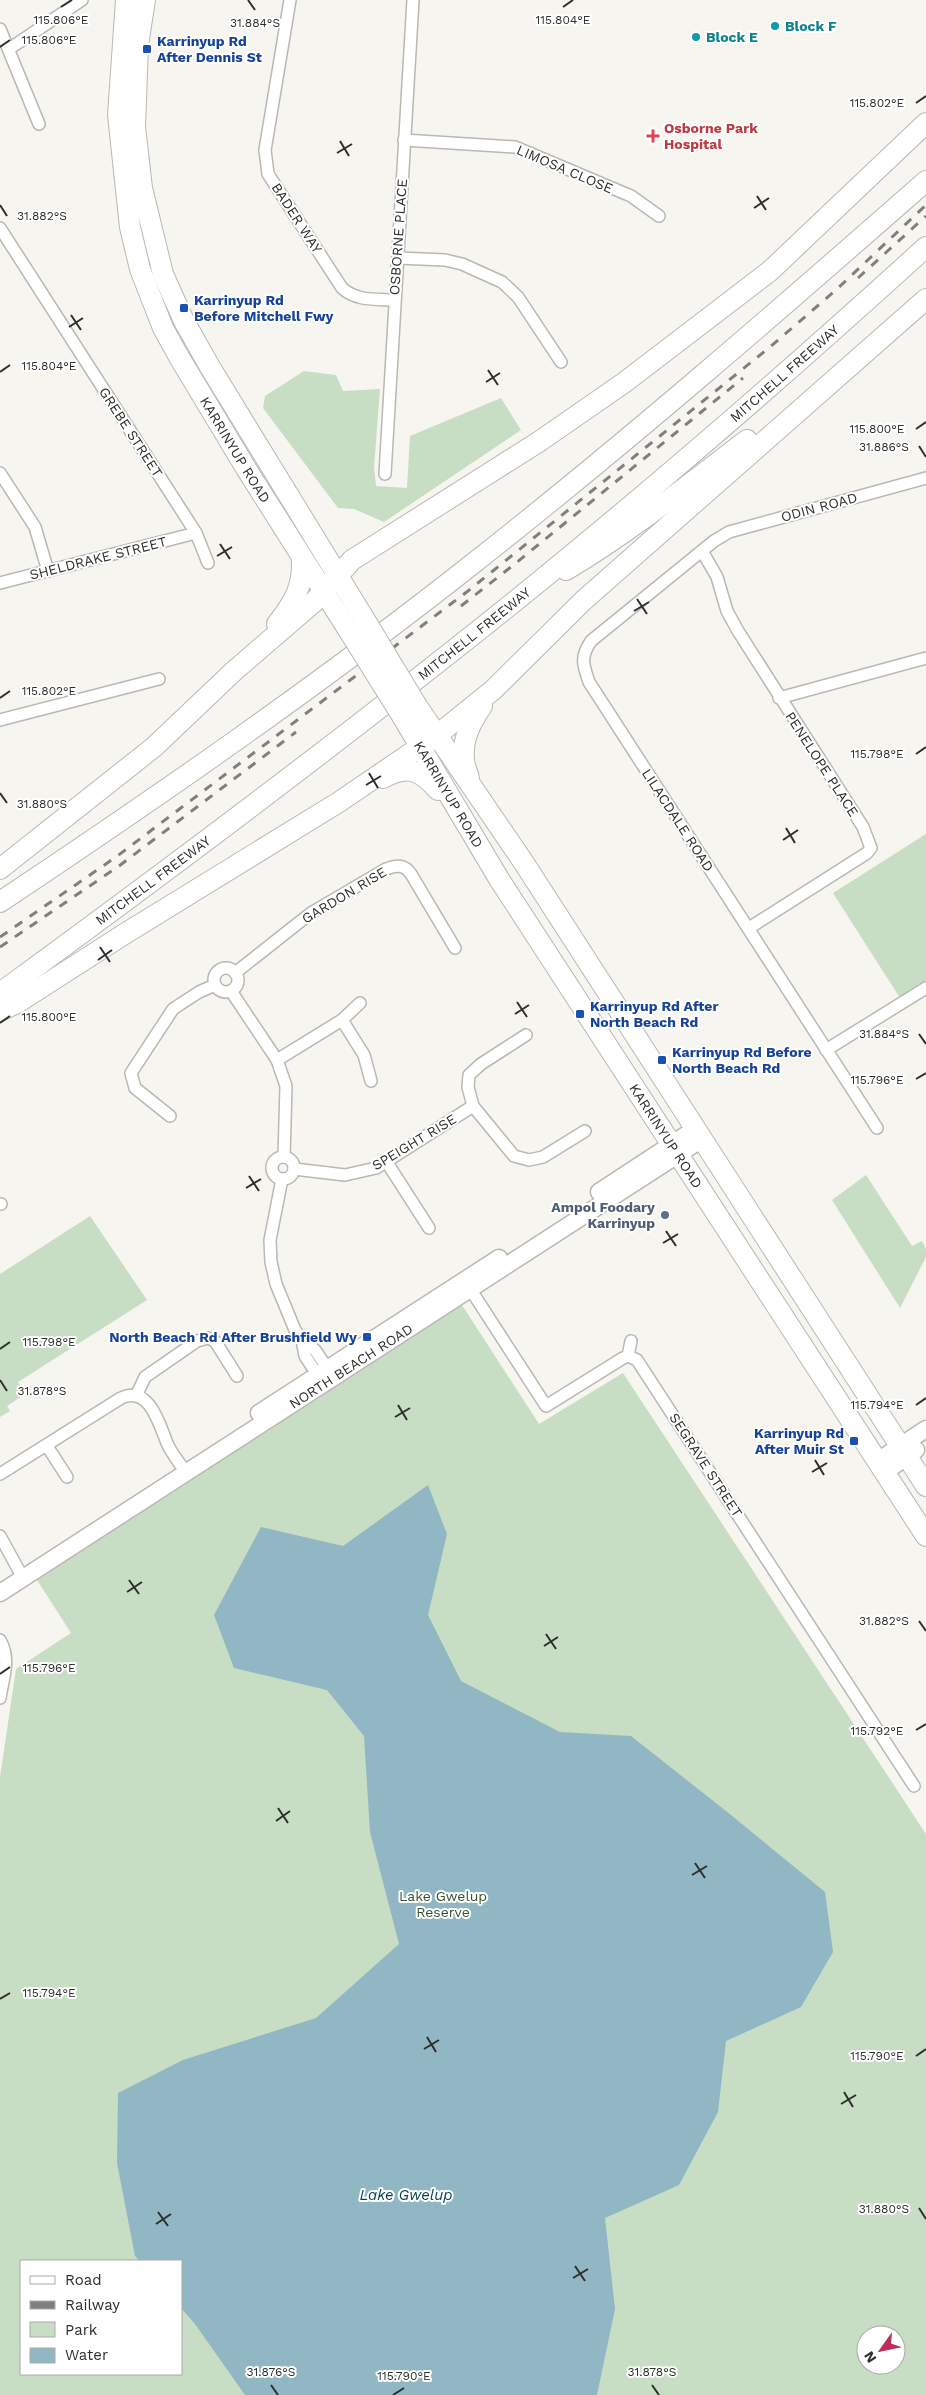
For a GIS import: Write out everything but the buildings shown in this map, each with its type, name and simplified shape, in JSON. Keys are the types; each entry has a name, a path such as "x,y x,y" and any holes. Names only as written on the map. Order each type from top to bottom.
{"highway":[{"name":"KARRINYUP ROAD","path":"126,0 118,115 122,161 134,244 140,269 163,328 217,422 302,559 347,628 410,711"},
{"name":"KARRINYUP ROAD","path":"145,0 137,63 135,127 142,188 163,274 184,321 210,367 339,574 362,615 410,711 428,741 470,831 499,879 926,1536"},
{"path":"0,869 154,747 324,592 352,560 540,441 641,370 770,271 926,123"},
{"path":"0,902 234,742 467,568 705,374 926,181"},
{"name":"MITCHELL FREEWAY","path":"0,993 258,802 514,601 738,414 926,247"},
{"path":"163,274 176,320 176,325 172,328 163,328"},
{"path":"0,1011 17,1003 126,933 339,802 428,741 493,690 584,600 926,299"},
{"path":"514,601 600,550 657,510 899,322"},
{"path":"291,499 329,544 348,551 378,543"},
{"path":"253,655 290,608 301,587 302,559"},
{"path":"470,787 464,758 468,729 493,690"},
{"name":"KARRINYUP ROAD","path":"428,741 470,787 524,863 926,1486"},
{"path":"339,802 389,775 400,771 416,771 438,789 470,831"},
{"path":"499,879 524,863"}],"main road":[{"name":"NORTH BEACH ROAD","path":"0,1593 20,1575 698,1134"},
{"path":"904,1452 926,1430"},
{"path":"881,1467 904,1452 926,1443"},
{"name":"NORTH BEACH ROAD","path":"0,1582 20,1575"}],"street":[{"path":"9,49 82,0"},
{"name":"BADER WAY","path":"290,0 265,150 268,174 342,288 349,294 359,298 394,300"},
{"name":"OSBORNE PLACE","path":"385,474 413,0"},
{"path":"0,29 39,124"},
{"name":"LIMOSA CLOSE","path":"404,140 515,147 631,196 659,216"},
{"name":"GREBE STREET","path":"0,228 196,533 208,564"},
{"path":"398,258 454,262 502,282 518,297 561,362"},
{"path":"0,473 36,527 48,571"},
{"name":"ODIN ROAD","path":"714,541 729,532 926,478"},
{"name":"SHELDRAKE STREET","path":"0,583 196,533"},
{"name":"LILACDALE ROAD","path":"714,541 591,641 585,651 582,662 589,682 877,1128"},
{"name":"PENELOPE PLACE","path":"702,551 717,577 727,611 779,698 863,828 871,848 868,853 749,928"},
{"path":"779,698 926,658"},
{"path":"0,720 159,679"},
{"name":"GARDON RISE","path":"235,973 311,913 386,869 396,866 404,867 411,874 455,948"},
{"path":"228,968 235,973 237,985 231,992 220,991 214,985 214,976 219,970 228,968"},
{"path":"170,1116 135,1088 130,1072 173,1009 199,992 214,985"},
{"path":"826,1050 926,988"},
{"path":"231,992 277,1060 286,1086 284,1157"},
{"path":"277,1060 342,1020 360,1003"},
{"path":"342,1020 364,1055 371,1081"},
{"path":"526,1035 481,1064 469,1075 468,1087 473,1106 514,1156 529,1160 543,1157 585,1131"},
{"name":"SPEIGHT RISE","path":"294,1169 345,1175 376,1168 473,1106"},
{"path":"284,1157 293,1162 294,1169 291,1175 282,1179 275,1175 272,1167 276,1160 284,1157"},
{"path":"386,1161 429,1228"},
{"path":"282,1179 270,1240 271,1262 284,1307 302,1340 305,1356 326,1376"},
{"path":"467,1285 546,1406 628,1356 631,1341"},
{"path":"136,1394 145,1377 197,1341 208,1338 215,1341 236,1376"},
{"name":"SEGRAVE STREET","path":"628,1356 637,1360 914,1786"},
{"path":"0,1474 121,1398 136,1394 146,1400 164,1431 168,1444 187,1467"},
{"path":"47,1446 67,1477"},
{"path":"0,1536 20,1575"},
{"path":"0,1640 6,1652 0,1698"}],"green space":[{"path":"304,371 336,375 343,391 380,389 374,468 376,486 407,488 410,436 501,398 521,430 384,522 354,509 338,508 263,408 265,396"},
{"path":"926,834 926,984 902,1001 833,893"},
{"path":"866,1175 912,1246 922,1241 926,1249 926,1257 900,1308 832,1200"},
{"path":"90,1216 147,1300 18,1382 25,1394 7,1406 10,1411 0,1417 0,1274"},
{"name":"Lake Gwelup Reserve","path":"462,1305 539,1424 623,1373 926,1834 926,2395 0,2395 0,1777 16,1669 71,1633 37,1580"}],"water":[{"name":"Lake Gwelup","path":"428,1485 447,1534 428,1615 461,1681 560,1732 631,1736 825,1892 833,1952 801,2007 726,2041 718,2112 679,2185 605,2218 615,2309 597,2395 245,2395 195,2324 182,2309 182,2260 139,2260 135,2256 117,2163 118,2093 183,2060 316,2018 399,1944 370,1832 364,1736 327,1690 234,1668 214,1615 261,1527 343,1546"}],"railway":[{"path":"0,937 116,857 468,591 770,347 836,290 926,205"},
{"path":"858,278 926,216"},
{"path":"461,606 743,378"},
{"path":"0,947 119,866 296,732"}],"place":[{"name":"Block F","path":"775,26"},
{"name":"Block E","path":"696,37"},
{"name":"Karrinyup Rd After Dennis St","path":"147,49"},
{"name":"Osborne Park Hospital","path":"653,136"},
{"name":"Karrinyup Rd Before Mitchell Fwy","path":"184,308"},
{"name":"Karrinyup Rd After North Beach Rd","path":"580,1014"},
{"name":"Karrinyup Rd Before North Beach Rd","path":"662,1060"},
{"name":"Ampol Foodary Karrinyup","path":"665,1215"},
{"name":"North Beach Rd After Brushfield Wy","path":"367,1337"},
{"name":"Karrinyup Rd After Muir St","path":"854,1441"}]}
